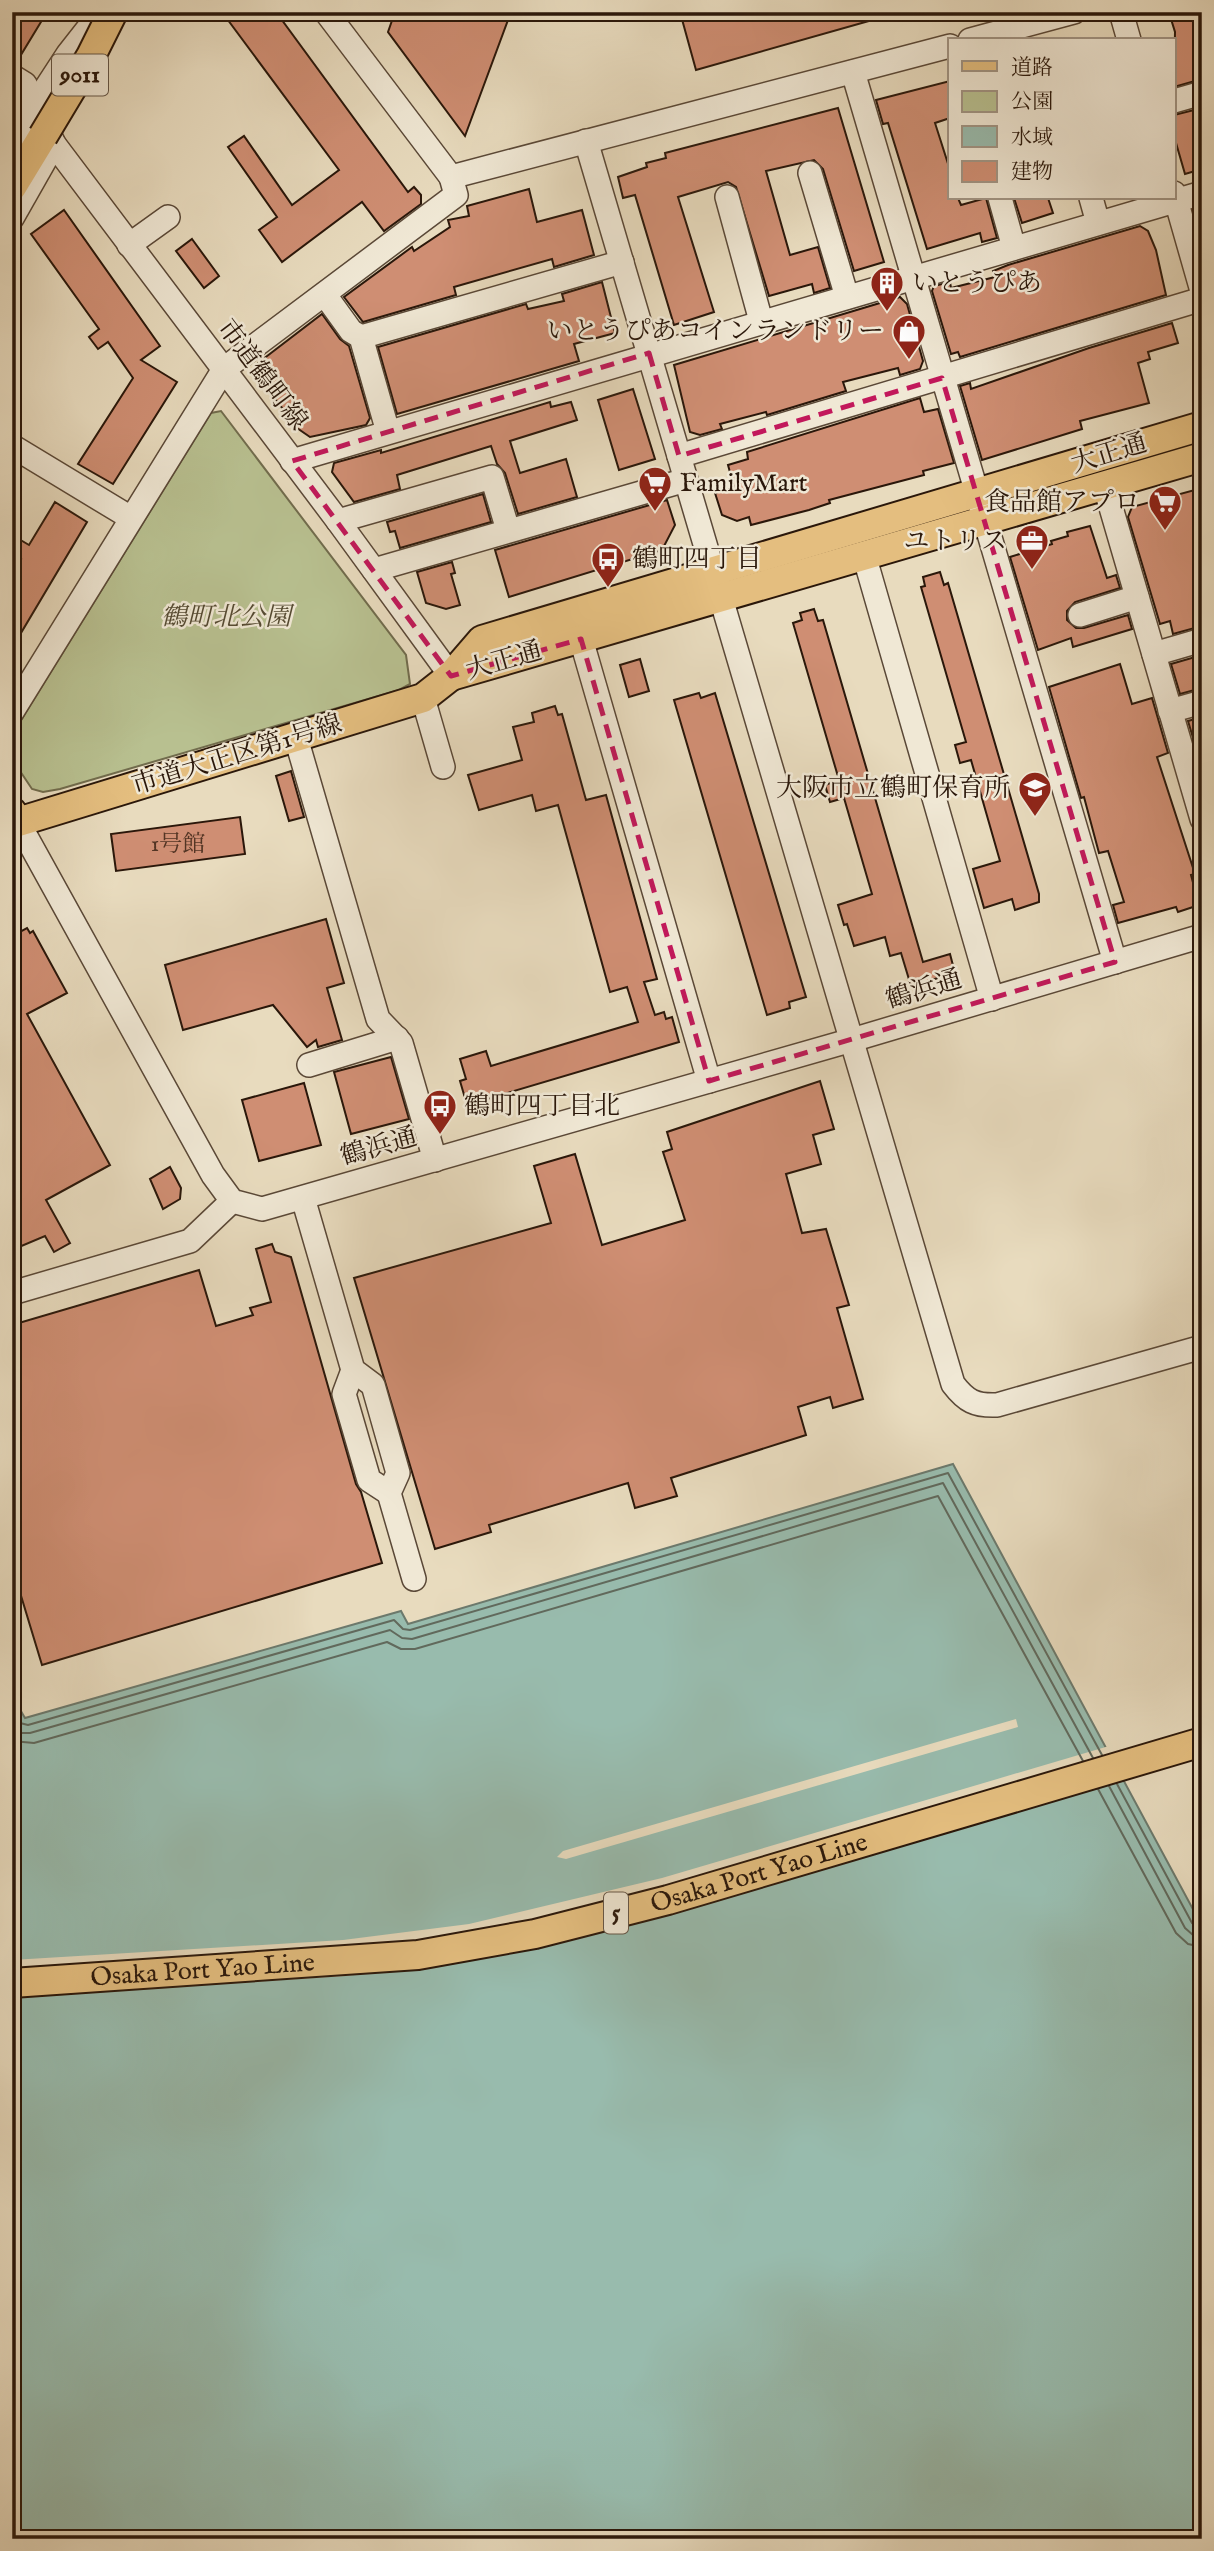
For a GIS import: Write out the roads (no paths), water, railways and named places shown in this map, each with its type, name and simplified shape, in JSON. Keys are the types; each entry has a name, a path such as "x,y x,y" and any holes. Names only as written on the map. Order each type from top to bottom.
{"main road":[{"name":"9011","path":"12,187 91,56 113,12"},
{"name":"大正通","path":"451,676 482,640 717,584 864,555 979,507 1202,426"},
{"name":"大正通","path":"451,676 581,639 717,584 979,507 1105,487 1202,457"},
{"name":"市道大正区第1号線","path":"14,815 296,738 423,698 451,676"},
{"name":"Osaka Port Yao Line","path":"12,1983 382,1959 534,1934 668,1900 1202,1742"}],"street":[{"path":"12,139 34,103 101,12"},
{"path":"12,712 224,369 456,195 451,177 326,12"},
{"path":"977,38 1074,12"},
{"path":"1121,12 1128,38"},
{"path":"451,177 948,47"},
{"path":"853,72 1115,962"},
{"name":"市道鶴町線","path":"12,76 24,84 54,144 338,521 451,676"},
{"path":"1176,101 1202,93"},
{"path":"586,141 953,1384 964,1399 980,1406 997,1405 1202,1347"},
{"path":"12,218 54,144"},
{"path":"810,173 847,297"},
{"path":"1176,197 1202,193"},
{"path":"727,197 761,321"},
{"path":"1001,200 1014,248"},
{"path":"1092,200 1098,223"},
{"path":"292,461 649,353 1098,223 1166,200"},
{"path":"1176,200 1202,291"},
{"path":"129,245 167,217"},
{"path":"361,337 622,262"},
{"path":"325,295 351,331 361,337 388,432"},
{"path":"679,456 1202,299"},
{"path":"12,446 131,518"},
{"path":"338,521 492,477 508,530"},
{"path":"374,570 686,480"},
{"path":"1105,487 1170,711 1196,777 1202,819"},
{"path":"864,555 992,999"},
{"path":"1080,615 1137,597"},
{"path":"581,639 709,1081"},
{"path":"1154,654 1202,640"},
{"path":"423,698 443,767"},
{"path":"1170,711 1202,702"},
{"path":"296,738 378,1019 401,1043 435,1160"},
{"path":"12,1293 190,1241 232,1201 213,1175 14,815"},
{"name":"鶴浜通","path":"232,1201 262,1209 303,1198 1202,936"},
{"path":"309,1065 397,1038"},
{"path":"303,1198 353,1370 373,1385 398,1473 389,1493 414,1579"}],"water":[{"path":"953,1464 1202,1926 1202,2539 12,2539 12,1696 25,1718 401,1611 408,1624"}],"place":[{"name":"いとうぴあ","path":"887,313"},
{"name":"いとうぴあコインランドリー","path":"909,361"},
{"name":"FamilyMart","path":"655,513"},
{"name":"食品館アプロ","path":"1165,532"},
{"name":"ユトリス","path":"1032,571"},
{"name":"鶴町四丁目","path":"608,589"},
{"name":"大阪市立鶴町保育所","path":"1035,818"},
{"name":"鶴町四丁目北","path":"440,1136"}],"park label":[{"name":"鶴町北公園","path":"226,617"}]}
